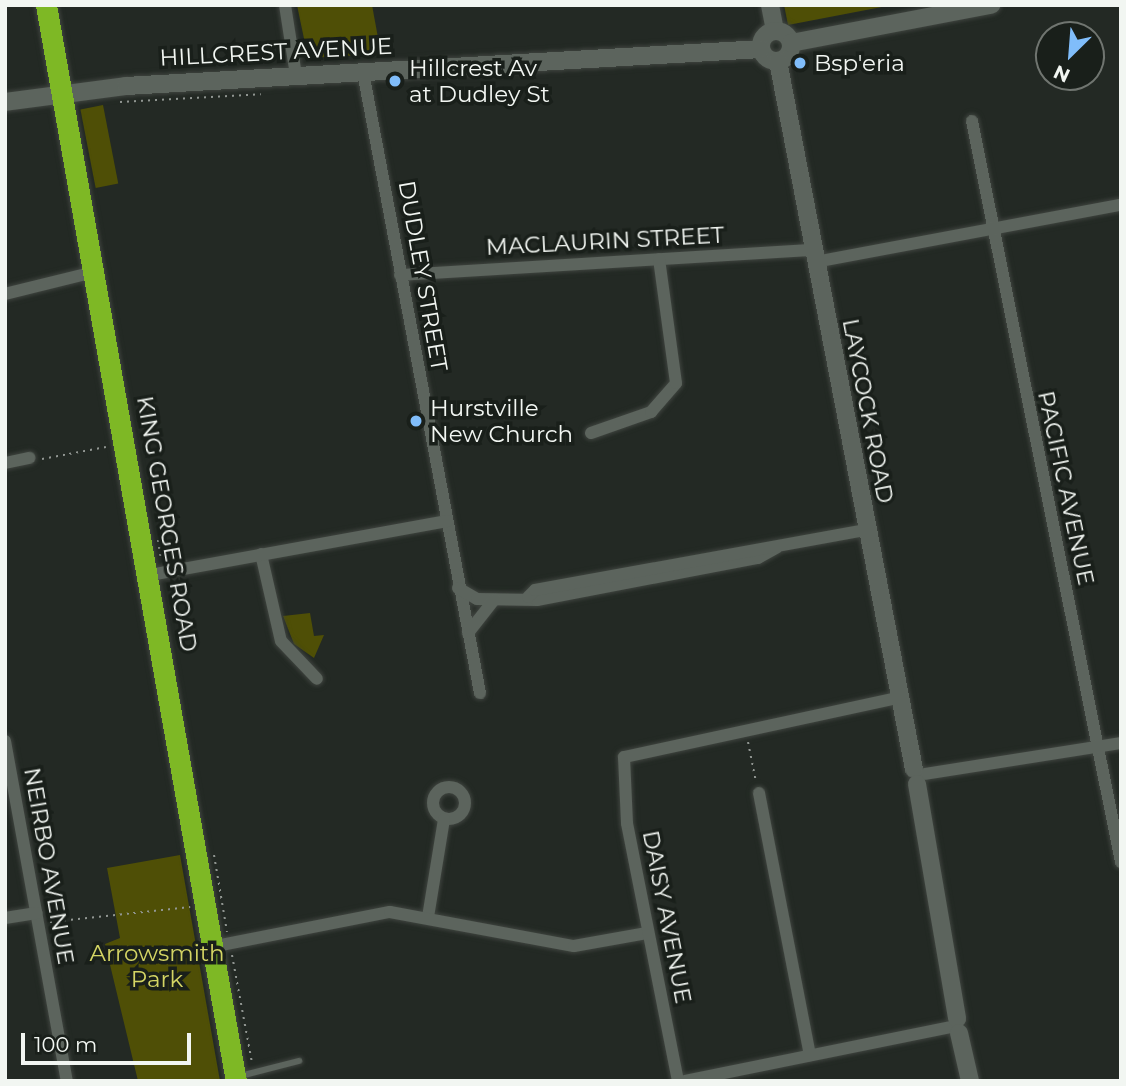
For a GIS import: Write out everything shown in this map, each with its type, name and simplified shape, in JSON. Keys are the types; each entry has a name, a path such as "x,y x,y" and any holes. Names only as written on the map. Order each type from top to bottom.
{"highway":[{"name":"KING GEORGES ROAD","path":"46,5 234,1052 242,1079"}],"main road":[{"path":"770,5 775,30 791,43"},
{"path":"775,30 764,36 761,49 778,61 791,43 991,5"},
{"name":"HILLCREST AVENUE","path":"5,102 62,91 761,49"},
{"name":"LAYCOCK ROAD","path":"778,61 898,698 919,776 956,1026 970,1081"}],"street":[{"path":"285,5 296,75"},
{"name":"DUDLEY STREET","path":"363,72 458,588 480,693"},
{"name":"PACIFIC AVENUE","path":"972,121 991,230 1121,862"},
{"name":"MACLAURIN STREET","path":"400,275 659,259 813,256 991,230 1121,205"},
{"path":"591,433 651,412 676,383 659,259"},
{"path":"5,294 94,272"},
{"path":"5,463 29,460"},
{"path":"150,575 447,521"},
{"path":"458,588 494,600 528,597 758,558 776,548 865,530"},
{"path":"261,554 281,641 317,679"},
{"path":"468,633 494,600"},
{"path":"745,728 898,698"},
{"name":"DAISY AVENUE","path":"678,1081 627,823 623,760 632,752 745,728"},
{"name":"NEIRBO AVENUE","path":"5,741 67,1081"},
{"path":"919,776 1121,743"},
{"path":"759,793 810,1055"},
{"path":"428,917 444,819"},
{"path":"216,946 390,912 574,946 647,933"},
{"path":"5,918 37,913"},
{"path":"685,1081 956,1026"}],"lane":[{"path":"242,1079 299,1061"}],"path":[{"path":"118,102 264,93"},
{"path":"29,460 110,446"},
{"path":"745,728 759,793"},
{"path":"48,922 194,907"}],"green space":[{"path":"297,5 372,5 381,54 308,58"},
{"path":"784,5 887,5 887,6 788,25"},
{"path":"103,105 118,184 96,188 80,109"},
{"path":"310,613 314,636 324,635 314,658 294,644 283,616"},
{"name":"Arrowsmith Park","path":"180,855 220,1081 138,1081 105,944 120,938 107,868"}],"place":[{"name":"Bsp'eria","path":"800,63"},
{"name":"Hillcrest Av at Dudley St","path":"395,81"},
{"name":"Hurstville New Church","path":"416,421"}]}
